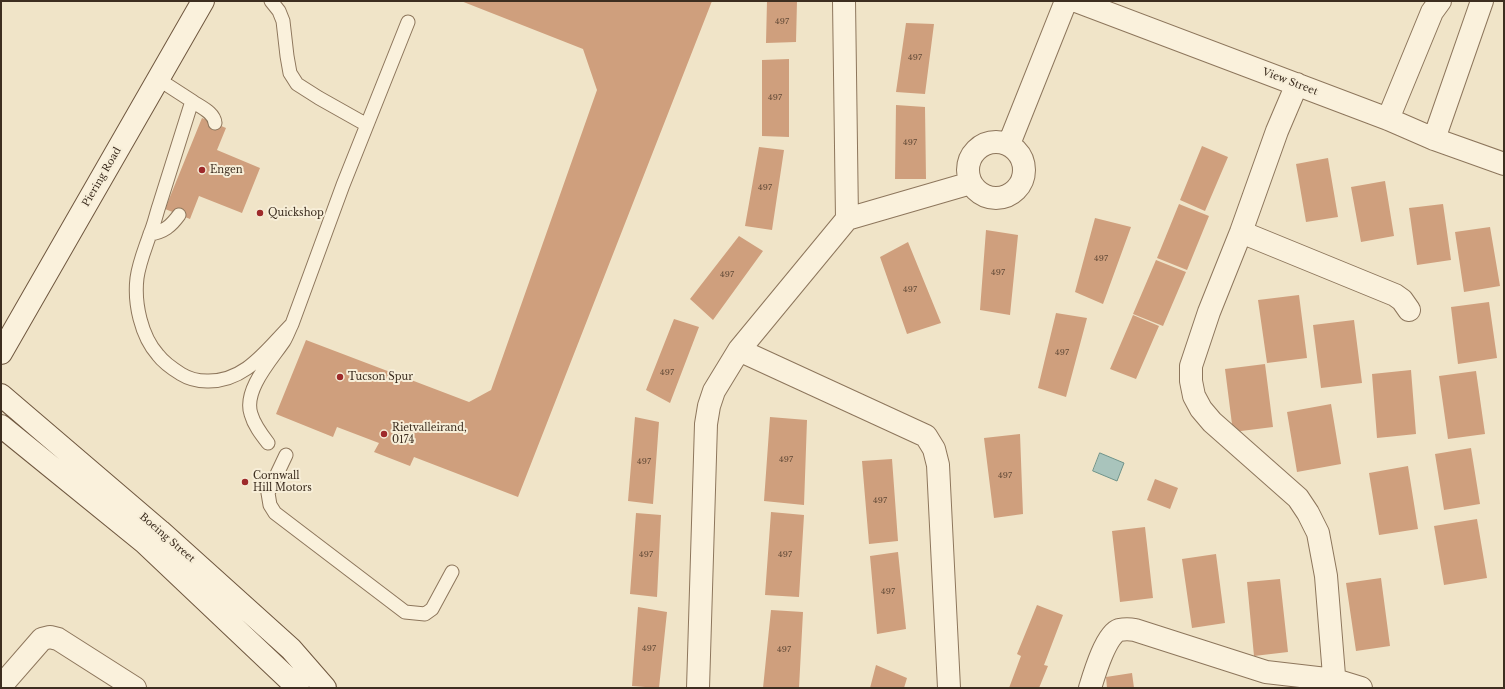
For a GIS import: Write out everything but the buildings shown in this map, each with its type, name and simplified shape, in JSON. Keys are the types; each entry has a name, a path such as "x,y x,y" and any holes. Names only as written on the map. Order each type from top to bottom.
{"street":[{"name":"Piering Road","path":"1,353 203,1"},
{"path":"844,1 847,218"},
{"path":"1434,139 1482,1"},
{"path":"1009,144 1078,2"},
{"name":"View Street","path":"1078,2 1388,119 1434,139 1504,164"},
{"path":"1388,119 1436,7"},
{"path":"1297,84 1277,131 1241,232 1209,312 1191,366 1191,381 1194,396 1201,409 1212,422 1298,498 1308,513 1318,533 1326,576 1335,684"},
{"path":"1000,141 1009,144 1017,150 1022,157 1024,166 1022,180 1015,191 1007,196 998,198 980,194 971,183 967,170 969,160 981,145 1000,141"},
{"path":"698,688 706,424 709,406 714,391 739,350 847,218 971,183"},
{"path":"1241,232 1395,295 1402,300 1409,310"},
{"path":"739,350 926,436 934,449 938,465 949,688"},
{"name":"Boeing Street","path":"1,395 160,531 291,649 325,688"},
{"name":"Boeing Street","path":"1,426 145,543 298,688"},
{"path":"1090,688 1102,652 1118,630 1128,629 1266,672 1361,688"},
{"path":"1,686 42,639 50,638 58,639 135,688"}],"lane":[{"path":"271,1 279,11 283,22 290,73 297,84 367,125"},
{"path":"268,443 257,428 250,413 251,398 255,384 285,339 292,324 367,125 408,22"},
{"path":"158,78 212,115 215,123"},
{"path":"192,101 142,256 137,278 137,298 140,317 146,336 157,355 170,367 185,377 201,381 214,381 230,378 242,372 261,356 292,324"},
{"path":"150,234 163,231 172,224 179,215"},
{"path":"286,455 268,493 270,505 275,512 405,612 425,614 432,609 452,572"}],"water":[{"path":"1100,453 1124,463 1117,481 1093,471"}],"place":[{"name":"Engen","path":"202,170"},
{"name":"Quickshop","path":"260,213"},
{"name":"Tucson Spur","path":"340,377"},
{"name":"Rietvalleirand, 0174","path":"384,434"},
{"name":"Cornwall Hill Motors","path":"245,482"}]}
